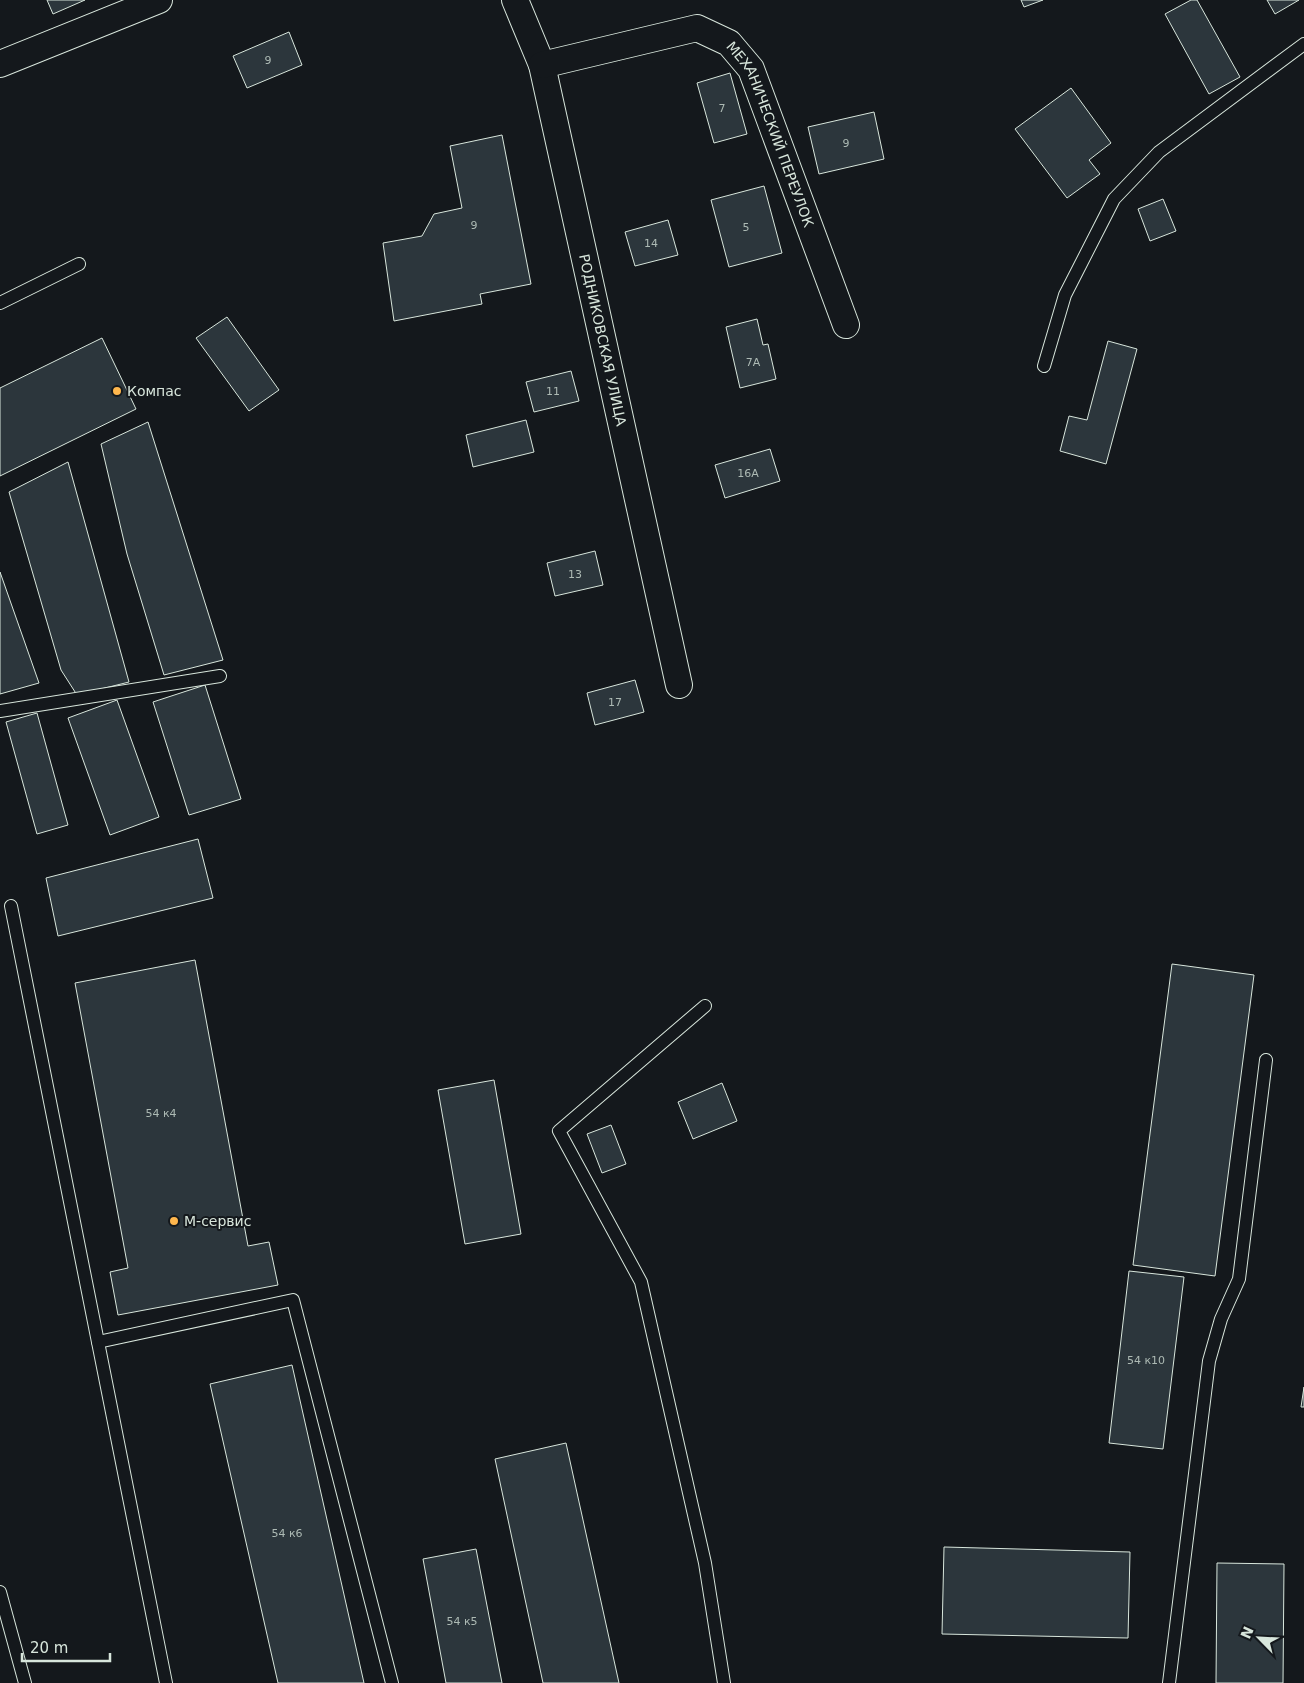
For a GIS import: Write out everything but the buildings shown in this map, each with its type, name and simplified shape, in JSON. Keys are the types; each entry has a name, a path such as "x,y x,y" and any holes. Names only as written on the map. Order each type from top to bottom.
{"street":[{"path":"0,64 159,0"},
{"name":"РОДНИКОВСКАЯ УЛИЦА","path":"515,0 542,64 679,685"},
{"name":"МЕХАНИЧЕСКИЙ ПЕРЕУЛОК","path":"542,64 697,28 729,43 751,69 846,325"}],"lane":[{"path":"1044,366 1066,295 1114,199 1159,152 1304,44"},
{"path":"0,303 79,264"},
{"path":"0,711 220,676"},
{"path":"10,906 166,1683"},
{"path":"705,1006 559,1131 641,1282 706,1563 724,1683"},
{"path":"1169,1683 1209,1361 1221,1319 1239,1279 1266,1060"},
{"path":"98,1342 293,1300 392,1683"},
{"path":"0,1592 25,1683"}],"place":[{"name":"Компас","path":"117,391"},
{"name":"М-сервис","path":"174,1221"}]}
